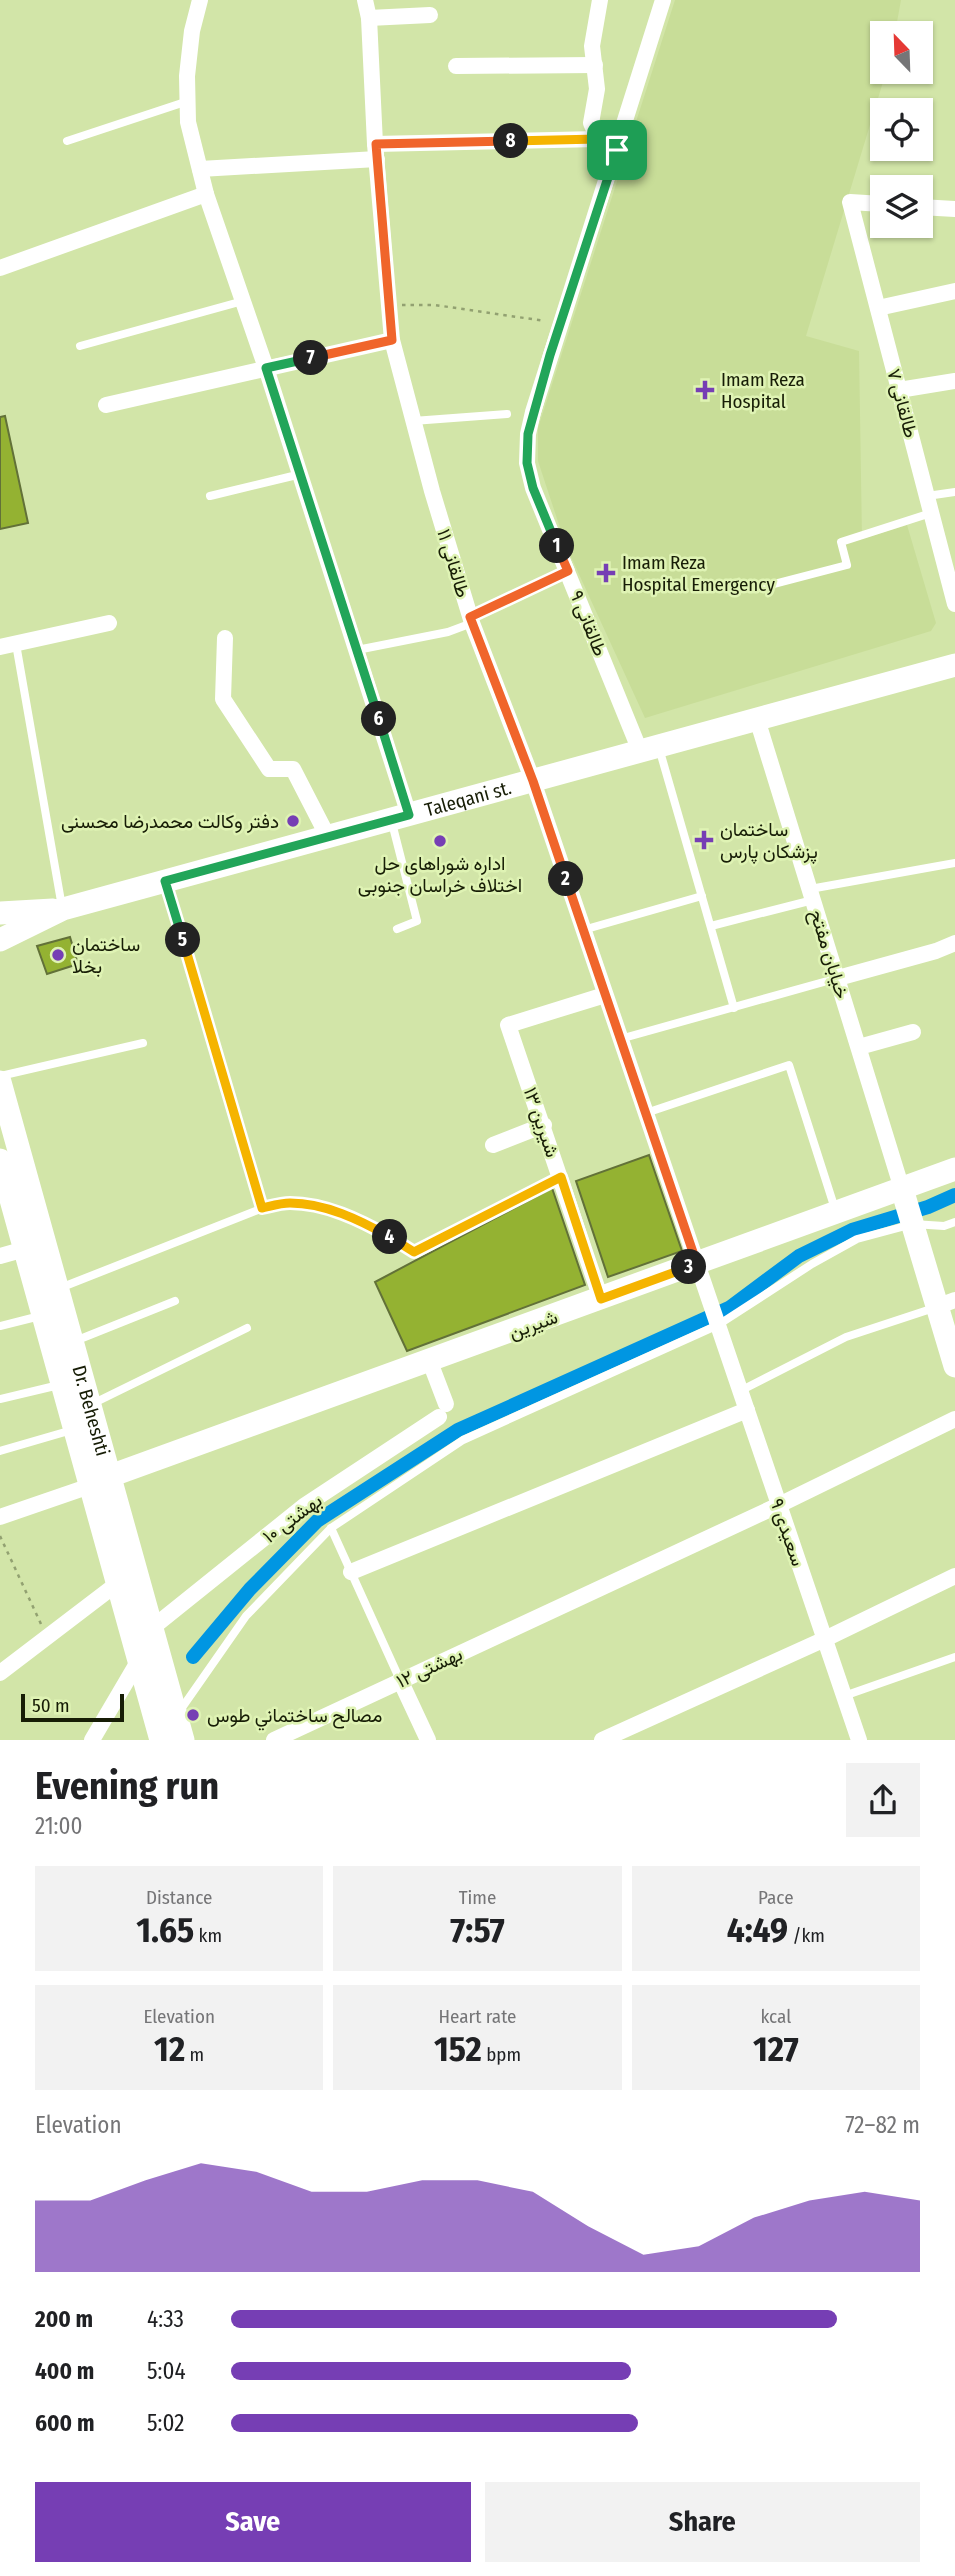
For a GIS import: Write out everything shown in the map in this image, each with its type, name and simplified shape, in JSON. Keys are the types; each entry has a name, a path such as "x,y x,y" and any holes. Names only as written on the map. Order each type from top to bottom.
{"main road":[{"name":"Taleqani st.","path":"63,909 955,665"},
{"path":"0,913 63,909"},
{"path":"0,940 63,909"},
{"name":"Dr. Beheshti","path":"0,1083 90,1405 118,1583 139,1660 166,1739"},
{"name":"Dr. Beheshti","path":"0,1160 5,1198 25,1249 75,1429 100,1481 152,1628 176,1716 166,1739"},
{"name":"شیرین","path":"100,1481 955,1169"},
{"path":"902,1189 912,1224 946,1303 955,1366"}],"street":[{"path":"200,0 187,76 188,122 206,194 266,368 357,650 400,817"},
{"name":"طالقانی ۱۱","path":"365,0 369,18 376,152 392,340 471,620 533,781 621,1039"},
{"path":"598,139 591,123 597,89 592,46 600,0"},
{"name":"طالقانی ۹","path":"650,749 568,571 533,488 527,463 528,434 533,412 663,0"},
{"path":"369,18 430,15"},
{"path":"456,66 595,65"},
{"path":"200,169 376,152 598,139 617,150"},
{"path":"0,268 206,194"},
{"name":"طالقانی ۷","path":"870,203 850,202 955,604"},
{"path":"933,208 955,209"},
{"path":"878,308 955,291"},
{"path":"106,405 392,340"},
{"path":"899,390 955,381"},
{"path":"938,538 955,536"},
{"path":"8,645 109,623"},
{"path":"225,638 223,699 269,769 293,769 328,837"},
{"name":"خیابان مفتح","path":"757,719 902,1189"},
{"path":"838,978 936,951 955,943"},
{"name":"شیرین ۱۳","path":"601,1299 508,1025 606,995"},
{"path":"859,1047 913,1032"},
{"name":"سعیدی ۹","path":"621,1039 859,1740"},
{"path":"493,1145 544,1125"},
{"path":"0,1256 25,1249"},
{"name":"بهشتی ۱۰","path":"152,1628 304,1506 442,1410 430,1362"},
{"path":"351,1573 747,1410"},
{"name":"بهشتی ۱۲","path":"274,1740 779,1505 955,1419"},
{"path":"0,1517 100,1481"},
{"path":"602,1740 825,1639 955,1576"},
{"path":"0,1673 118,1583"},
{"path":"92,1740 139,1660"},
{"path":"400,1680 428,1740"}],"lane":[{"path":"68,141 188,101"},
{"path":"80,346 243,301"},
{"path":"413,421 507,414"},
{"path":"210,496 301,474"},
{"path":"927,496 955,492"},
{"path":"755,589 847,565 841,542 931,513"},
{"path":"357,650 448,632 568,571"},
{"path":"8,645 63,909"},
{"path":"650,749 702,896 734,1008"},
{"path":"397,929 417,921 400,817"},
{"path":"711,926 812,895 955,863"},
{"path":"165,881 262,1208"},
{"path":"583,930 702,896"},
{"path":"621,1039 838,978"},
{"path":"0,1076 143,1042"},
{"path":"646,1113 789,1065 836,1213"},
{"path":"57,1289 262,1208 288,1202 318,1206 366,1223 414,1252 561,1177"},
{"path":"176,1716 246,1616 331,1528 463,1440 718,1325 812,1264 857,1239 912,1224 944,1226 955,1222"},
{"path":"72,1342 175,1301"},
{"path":"740,1391 846,1337 946,1303"},
{"path":"0,1326 43,1315"},
{"path":"90,1405 247,1328"},
{"path":"0,1399 62,1384"},
{"path":"0,1451 75,1429"},
{"path":"331,1528 400,1680"},
{"path":"844,1696 955,1657"}],"path":[{"path":"388,305 435,305 560,323"},
{"path":"0,1536 47,1637"}],"shaded area":[{"name":"Imam Reza Hospital","path":"675,0 901,0 897,21 870,21 870,84 882,84 878,98 870,98 870,125 806,336 859,351 862,539 907,525 936,623 931,631 645,718 566,546 538,461 538,428"}],"building":[{"path":"5,416 28,523 0,529 0,417"},
{"name":"ساختمان بخلا","path":"70,937 78,964 47,974 37,946"},
{"path":"649,1155 682,1251 608,1277 576,1181"},
{"path":"552,1188 585,1285 407,1351 375,1282"}],"waterway":[{"path":"193,1657 250,1589 317,1521 458,1430 729,1308 799,1256 852,1230 928,1207 955,1195"}],"place":[{"name":"Imam Reza Hospital","path":"705,390"},
{"name":"Imam Reza Hospital Emergency","path":"606,573"},
{"name":"دفتر وکالت محمدرضا محسنی","path":"293,821"},
{"name":"ساختمان پزشکان پارس","path":"704,840"},
{"name":"اداره شوراهای حل اختلاف خراسان جنوبی","path":"440,841"},
{"name":"ساختمان بخلا","path":"58,955"},
{"name":"مصالح ساختماني طوس","path":"193,1715"}],"route":[{"path":"598,139 617,150 550,355 528,434 527,463 533,488 568,571 470,617 533,781 697,1264 601,1299 561,1177 414,1252 366,1223 318,1206 288,1202 262,1208 165,881 409,815 266,368 392,340 376,144 598,139"}]}
